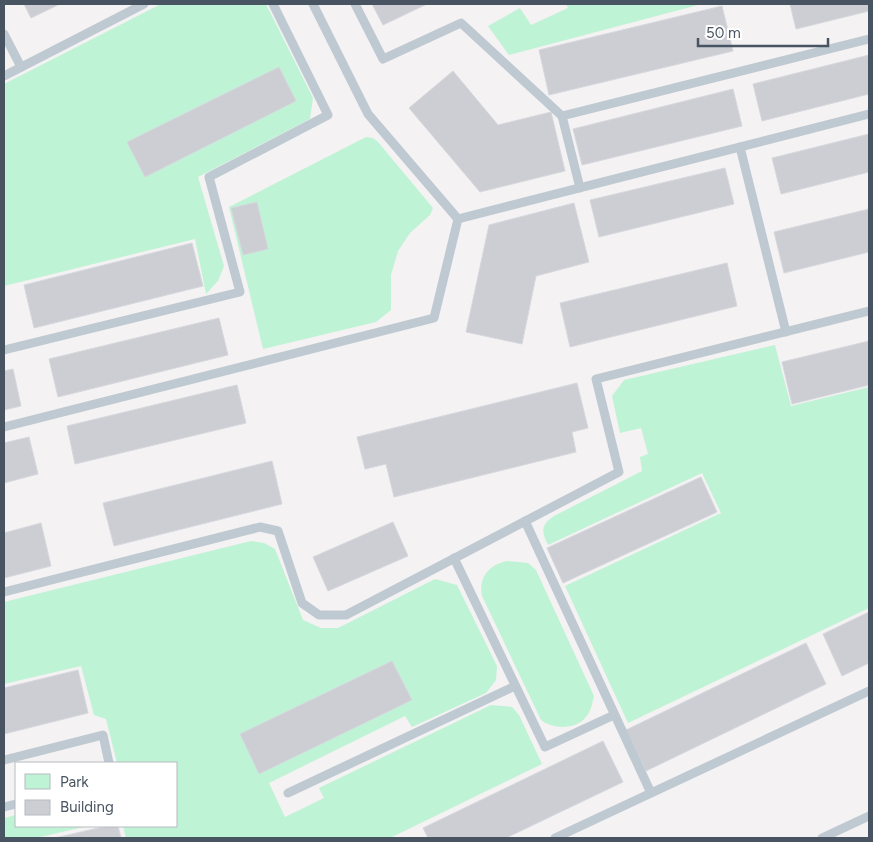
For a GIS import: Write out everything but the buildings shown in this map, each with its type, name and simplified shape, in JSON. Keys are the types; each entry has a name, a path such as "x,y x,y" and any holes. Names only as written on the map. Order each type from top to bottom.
{"lane":[{"path":"4,76 144,4"},
{"path":"4,350 240,292 209,177 328,115 273,4"},
{"path":"313,4 368,114 458,219"},
{"path":"355,4 383,59 461,23 562,116 580,188"},
{"path":"4,34 21,68"},
{"path":"562,116 869,39"},
{"path":"458,219 869,114"},
{"path":"740,147 786,332"},
{"path":"4,427 434,318 458,219"},
{"path":"4,592 260,527 278,531 302,603 318,615 346,615 619,472 596,379 869,311"},
{"path":"525,521 651,794"},
{"path":"454,558 545,747 614,715"},
{"path":"288,793 515,686"},
{"path":"555,838 869,691"},
{"path":"4,760 103,735 109,762"},
{"path":"822,838 869,816"}],"green space":[{"path":"161,4 266,4 313,98 310,119 198,177 224,266 218,281 206,294 195,239 4,286 4,84"},
{"path":"566,4 702,4 509,55 488,26 520,8 531,25 568,8"},
{"path":"366,137 373,138 378,142 433,208 430,215 410,233 398,251 391,275 391,310 376,322 263,349 229,207"},
{"path":"775,345 791,406 869,387 869,608 628,723 565,586 721,513 702,473 548,545 543,532 545,525 554,516 642,471 640,457 648,454 641,428 620,433 612,396 624,380"},
{"path":"251,541 264,543 275,549 303,620 321,628 338,628 435,579 457,585 497,666 496,680 486,693 412,727 405,716 269,783 285,817 324,798 319,788 491,705 512,707 519,715 542,764 390,838 126,838 123,827 178,827 178,762 117,762 106,719 94,715 81,666 4,684 4,602"},
{"path":"508,561 528,563 536,570 594,696 589,713 581,722 575,725 563,727 551,725 541,720 482,596 482,583 487,572 496,565"},
{"path":"15,815 15,827 84,827 36,838 4,838 4,818"}]}
